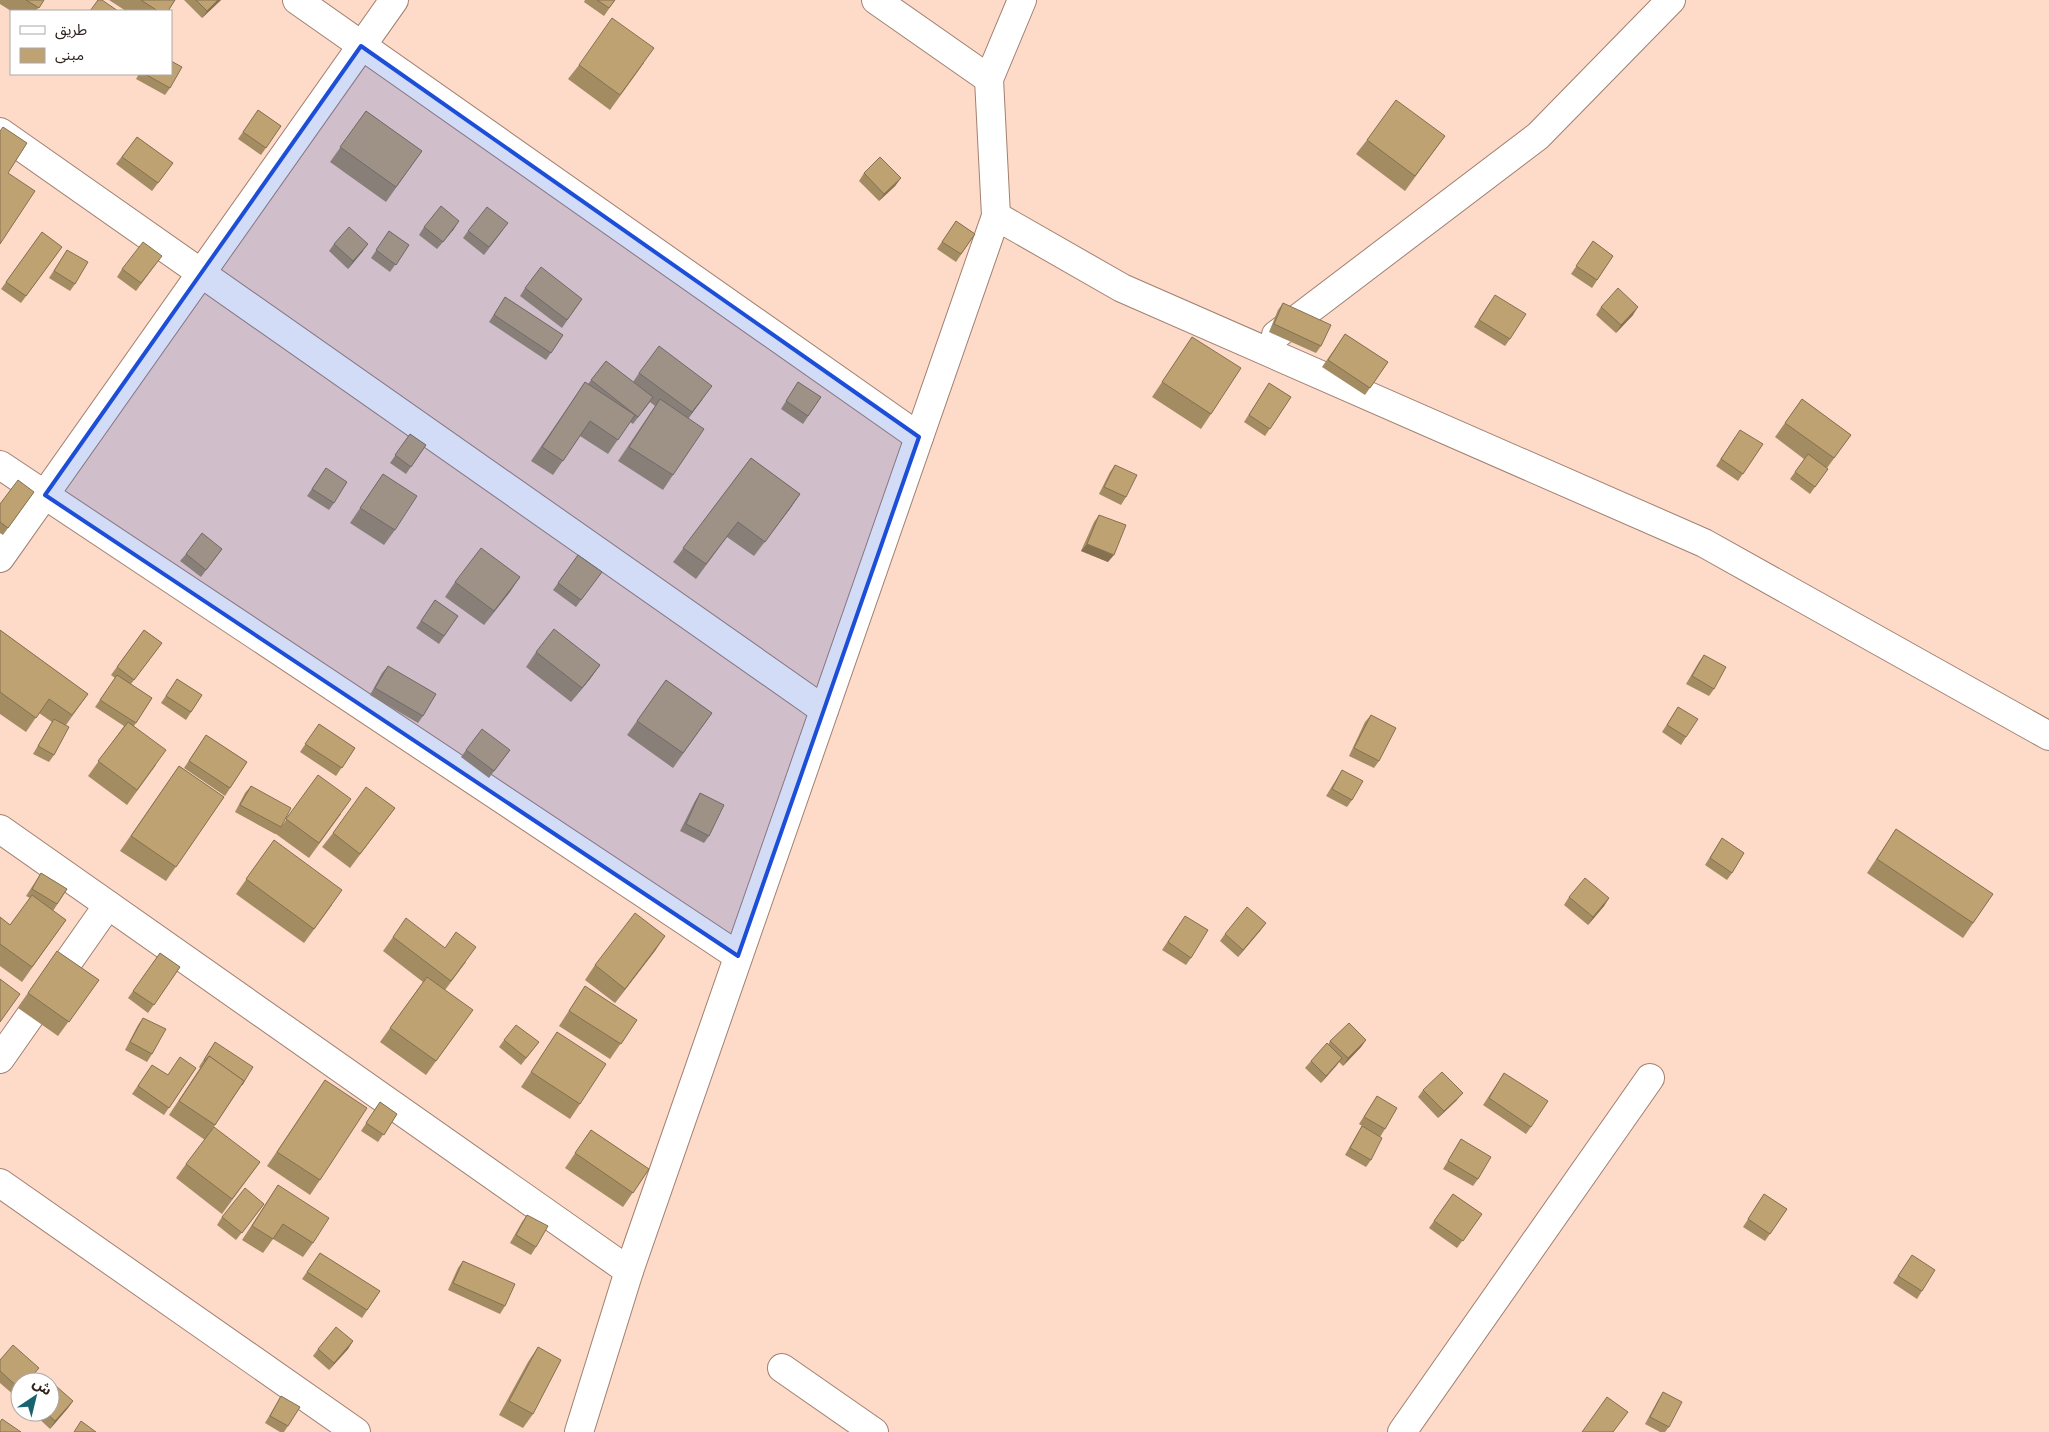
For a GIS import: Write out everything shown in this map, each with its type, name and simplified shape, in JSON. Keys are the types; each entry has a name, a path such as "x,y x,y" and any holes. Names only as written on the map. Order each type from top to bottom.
{"street":[{"path":"297,0 919,437"},
{"path":"0,558 394,0"},
{"path":"876,0 989,79"},
{"path":"579,1432 629,1271 996,216 989,79 1022,0"},
{"path":"1259,348 1538,136 1671,0"},
{"path":"0,132 824,710"},
{"path":"996,216 1122,288 1704,543 2049,736"},
{"path":"0,465 738,956"},
{"path":"0,829 629,1271"},
{"path":"0,1059 108,905"},
{"path":"1402,1432 1650,1078"},
{"path":"0,1183 356,1432"},
{"path":"782,1368 874,1432"}],"highlighted area":[{"path":"361,46 919,437 738,956 45,495"}],"building":[{"path":"26,0 44,0 39,8"},
{"path":"98,0 102,0 117,10 91,10"},
{"path":"141,0 175,0 169,10 156,10"},
{"path":"196,0 218,0 207,11"},
{"path":"597,0 615,0 609,8"},
{"path":"612,18 654,48 620,95 579,65"},
{"path":"172,62 182,67 170,88 147,75 172,75"},
{"path":"1396,100 1445,136 1415,176 1367,140"},
{"path":"258,110 281,126 266,148 243,132"},
{"path":"366,111 422,151 396,187 340,147"},
{"path":"3,127 27,143 8,173 35,191 0,244 0,131"},
{"path":"137,137 173,163 158,183 122,157"},
{"path":"880,157 901,178 884,194 864,173"},
{"path":"441,206 459,221 443,242 424,227"},
{"path":"487,207 508,223 489,247 468,231"},
{"path":"956,221 975,234 961,254 942,242"},
{"path":"349,227 368,244 353,261 334,244"},
{"path":"389,231 409,245 396,265 376,250"},
{"path":"42,232 62,247 26,296 6,282"},
{"path":"1593,241 1613,256 1597,280 1576,266"},
{"path":"143,242 162,256 141,283 122,269"},
{"path":"67,250 88,262 75,284 54,271"},
{"path":"541,267 582,299 567,320 525,288"},
{"path":"1618,288 1638,307 1621,325 1601,307"},
{"path":"1495,295 1526,314 1510,339 1479,320"},
{"path":"505,297 563,335 551,353 494,315"},
{"path":"1283,303 1331,325 1321,346 1274,324"},
{"path":"1345,334 1388,362 1370,388 1328,360"},
{"path":"1192,337 1241,368 1211,414 1162,382"},
{"path":"659,346 712,386 692,412 639,373"},
{"path":"606,361 653,397 638,417 591,380"},
{"path":"585,382 635,415 618,440 590,421 563,461 542,447"},
{"path":"798,382 821,397 808,416 786,401"},
{"path":"1269,383 1291,397 1270,429 1249,415"},
{"path":"660,399 704,429 673,475 629,447"},
{"path":"1802,399 1851,435 1834,458 1785,423"},
{"path":"1740,430 1763,444 1743,474 1721,459"},
{"path":"410,434 426,445 411,467 395,455"},
{"path":"1808,454 1828,469 1815,487 1795,472"},
{"path":"751,458 800,494 765,542 738,522 706,564 683,548"},
{"path":"1115,465 1137,475 1126,497 1104,487"},
{"path":"326,468 347,482 334,503 312,489"},
{"path":"383,474 417,496 395,530 360,508"},
{"path":"18,480 34,492 8,528 0,522 0,504"},
{"path":"1099,515 1126,525 1114,555 1087,544"},
{"path":"202,533 222,549 206,570 186,554"},
{"path":"481,548 520,577 494,611 455,582"},
{"path":"578,555 602,572 581,600 558,583"},
{"path":"435,600 458,616 444,636 421,621"},
{"path":"554,629 600,665 582,688 536,652"},
{"path":"0,630 88,694 72,715 49,699 36,718 0,692"},
{"path":"144,630 162,643 134,680 117,667"},
{"path":"1704,655 1726,667 1714,689 1692,676"},
{"path":"388,666 436,694 423,716 375,688"},
{"path":"117,675 152,698 136,723 100,700"},
{"path":"177,679 202,695 191,712 166,696"},
{"path":"666,680 712,713 683,753 637,721"},
{"path":"1678,707 1698,719 1686,737 1667,725"},
{"path":"1371,715 1396,728 1379,761 1354,748"},
{"path":"54,719 69,727 54,755 38,746"},
{"path":"128,722 166,750 137,790 98,761"},
{"path":"319,724 355,748 342,768 305,744"},
{"path":"482,729 510,750 494,771 466,750"},
{"path":"206,735 247,762 230,788 189,761"},
{"path":"179,766 224,797 176,867 131,836"},
{"path":"1342,770 1363,781 1352,800 1332,789"},
{"path":"318,775 351,799 319,843 286,819"},
{"path":"251,786 291,808 281,827 240,805"},
{"path":"366,787 395,808 360,854 333,833"},
{"path":"700,793 724,805 709,836 686,824"},
{"path":"1896,829 1993,894 1973,923 1877,859"},
{"path":"1722,838 1744,853 1732,873 1710,858"},
{"path":"274,840 342,890 314,929 246,879"},
{"path":"41,873 67,889 57,904 32,889"},
{"path":"1585,878 1609,898 1593,917 1569,897"},
{"path":"32,895 66,920 32,967 0,944 0,917 10,925"},
{"path":"1247,907 1266,923 1243,950 1225,934"},
{"path":"635,913 665,936 625,989 595,965"},
{"path":"1185,916 1208,930 1191,958 1168,942"},
{"path":"406,918 445,948 456,932 476,947 451,981 393,937"},
{"path":"57,951 99,980 69,1022 28,993"},
{"path":"160,953 180,967 154,1005 133,991"},
{"path":"427,977 473,1010 436,1061 390,1028"},
{"path":"0,979 20,994 0,1022"},
{"path":"585,986 637,1020 621,1044 569,1011"},
{"path":"143,1018 166,1029 152,1054 130,1042"},
{"path":"1349,1023 1366,1040 1348,1058 1330,1041"},
{"path":"516,1025 539,1042 526,1058 504,1040"},
{"path":"557,1032 606,1064 580,1104 531,1072"},
{"path":"215,1042 253,1067 242,1085 244,1081 209,1056 204,1060"},
{"path":"1327,1043 1342,1058 1326,1076 1311,1061"},
{"path":"209,1056 244,1081 215,1125 179,1101"},
{"path":"180,1057 196,1068 169,1108 138,1086 152,1065 168,1075"},
{"path":"1442,1072 1463,1093 1444,1111 1423,1090"},
{"path":"1504,1073 1548,1101 1531,1127 1489,1098"},
{"path":"325,1080 367,1108 320,1180 277,1152"},
{"path":"1377,1096 1397,1108 1385,1129 1364,1117"},
{"path":"380,1102 397,1114 384,1135 366,1123"},
{"path":"1362,1126 1382,1138 1371,1160 1350,1148"},
{"path":"214,1127 260,1162 232,1199 186,1164"},
{"path":"591,1130 649,1169 633,1193 575,1153"},
{"path":"1461,1139 1491,1157 1478,1179 1448,1161"},
{"path":"278,1185 329,1218 313,1243 283,1224 273,1239 252,1226"},
{"path":"245,1188 264,1204 242,1233 222,1217"},
{"path":"1453,1194 1482,1214 1463,1241 1434,1221"},
{"path":"1764,1194 1787,1209 1770,1234 1748,1219"},
{"path":"527,1215 548,1226 536,1247 516,1235"},
{"path":"320,1253 380,1291 367,1310 307,1272"},
{"path":"1912,1255 1935,1270 1922,1291 1898,1276"},
{"path":"463,1261 515,1284 505,1306 453,1283"},
{"path":"336,1327 353,1341 334,1363 318,1349"},
{"path":"13,1345 39,1368 36,1372 10,1372 10,1380 0,1371 0,1360"},
{"path":"538,1347 561,1360 533,1414 509,1401"},
{"path":"60,1390 73,1401 60,1415"},
{"path":"1663,1392 1682,1402 1669,1427 1650,1417"},
{"path":"281,1396 300,1407 288,1426 270,1416"},
{"path":"1607,1397 1628,1412 1613,1432 1582,1432"},
{"path":"2,1419 21,1432 0,1432 0,1422"},
{"path":"81,1421 96,1432 74,1432"}]}
